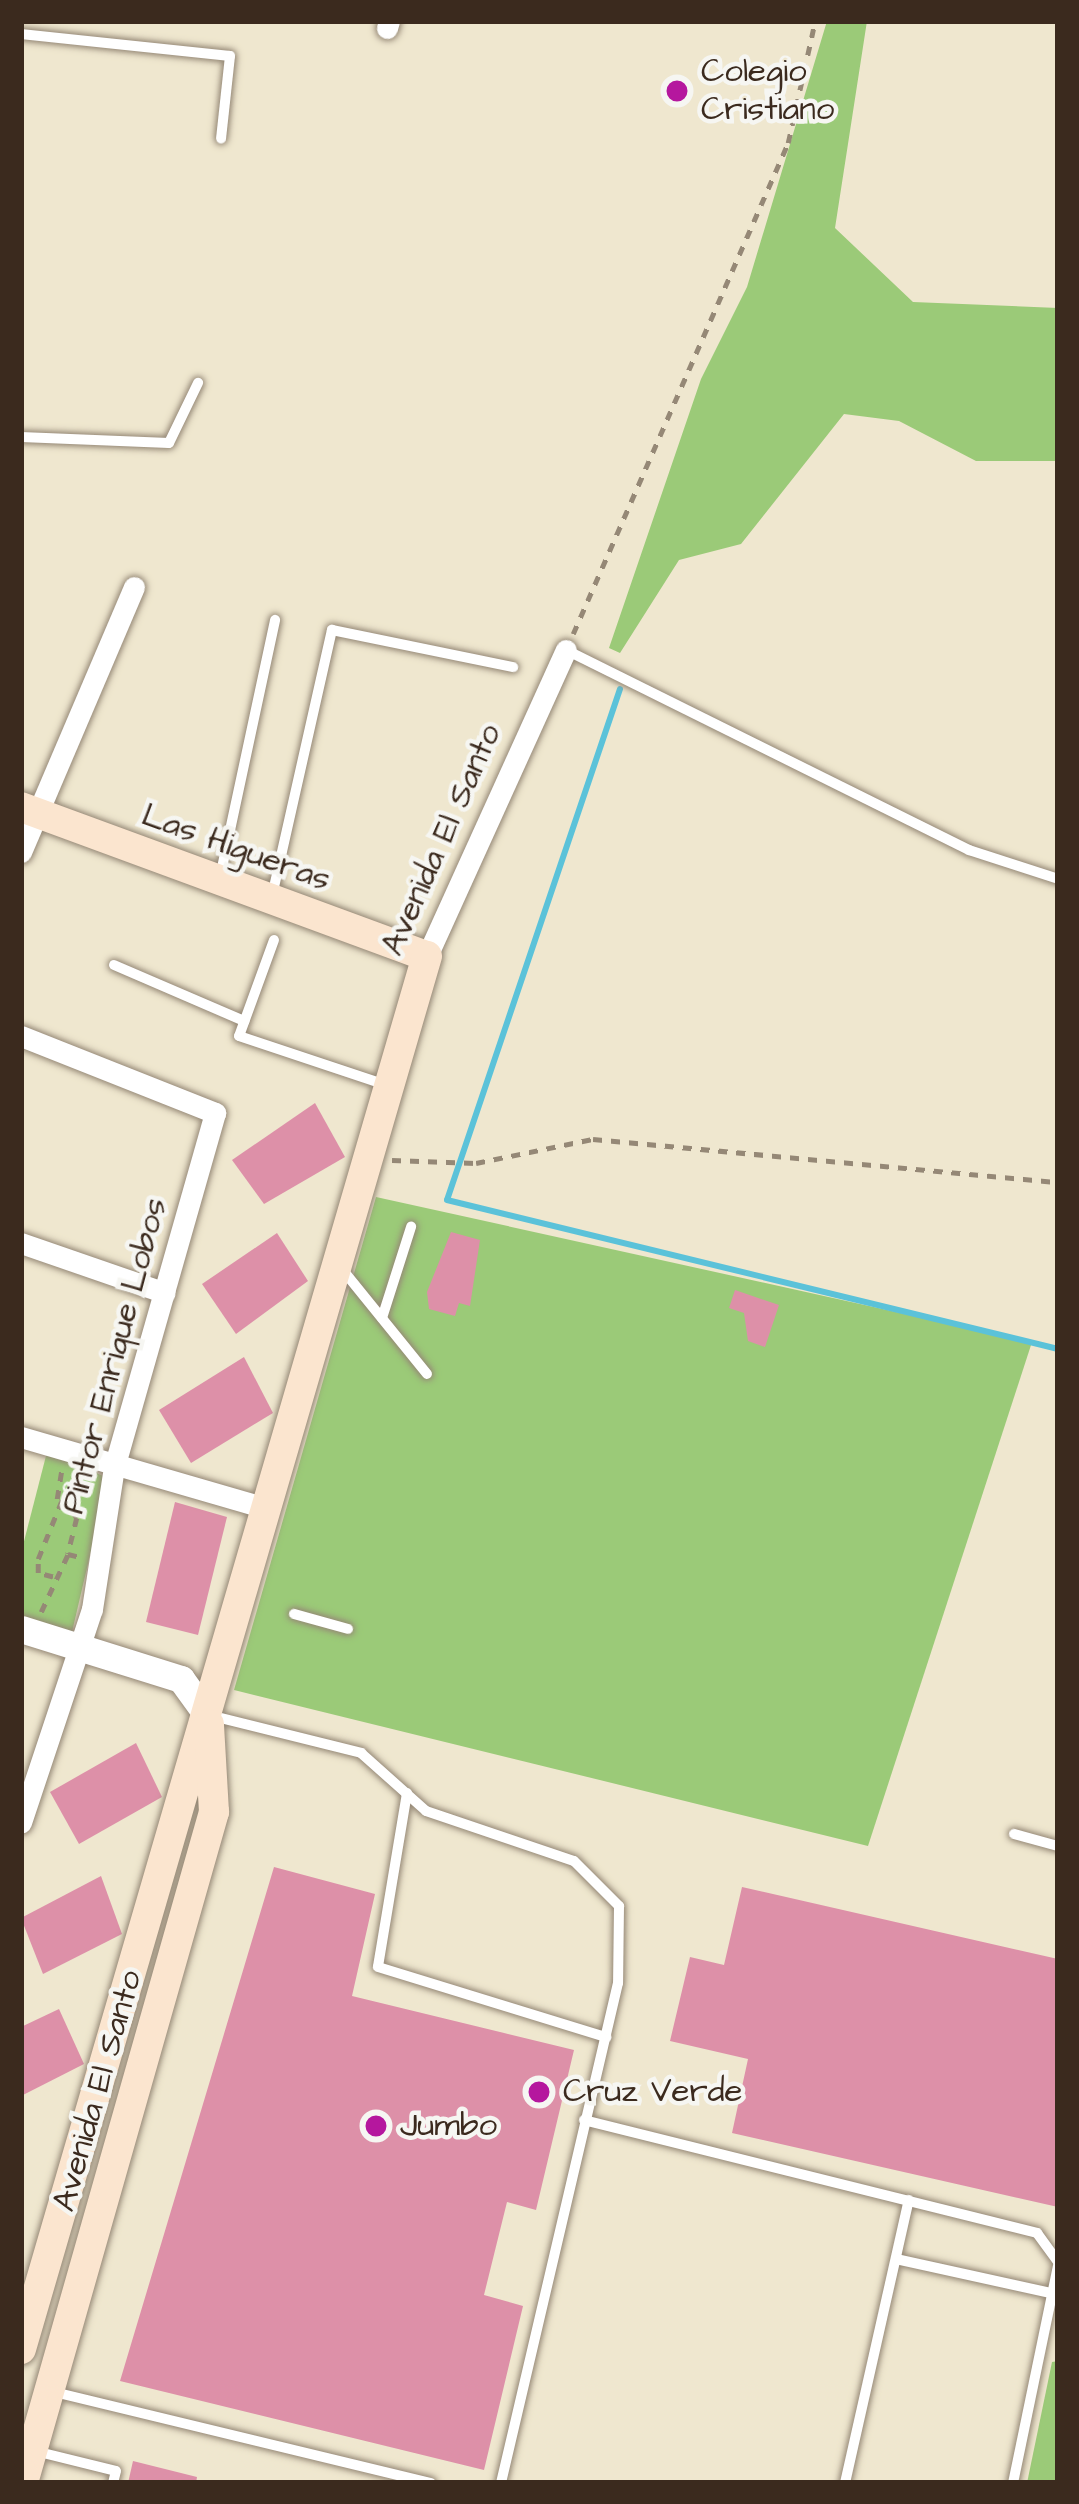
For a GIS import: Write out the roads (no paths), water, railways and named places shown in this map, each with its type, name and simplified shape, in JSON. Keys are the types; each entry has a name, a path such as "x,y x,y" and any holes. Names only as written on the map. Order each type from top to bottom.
{"main road":[{"name":"Las Higueras","path":"29,811 427,956"},
{"name":"Avenida El Santo","path":"21,2349 33,2265 207,1715 262,1507 427,956"},
{"name":"Avenida El Santo","path":"26,2470 214,1812 207,1715"}],"street":[{"path":"21,852 29,811 134,586"},
{"name":"Avenida El Santo","path":"427,956 566,650"},
{"name":"Pintor Enrique Lobos","path":"21,1036 215,1113 114,1467 78,1648 21,1822"},
{"path":"21,1243 165,1293"},
{"path":"21,1437 70,1455 262,1507"},
{"path":"26,1631 181,1679 207,1715"}],"lane":[{"path":"21,34 230,56 220,140"},
{"path":"21,437 169,443 198,383"},
{"path":"219,880 274,620"},
{"path":"271,899 332,630 513,667"},
{"path":"566,650 969,850 1058,879"},
{"path":"274,940 239,1036 389,1086"},
{"path":"114,965 244,1021"},
{"path":"382,1318 411,1228"},
{"path":"338,1263 427,1374"},
{"path":"294,1614 349,1629"},
{"path":"207,1715 362,1754 457,1827 574,1861 610,1888 623,1923 606,2036 501,2483"},
{"path":"407,1793 378,1967 606,2036"},
{"path":"1014,1834 1058,1846"},
{"path":"584,2120 1037,2233 1058,2263 1055,2295 1013,2483"},
{"path":"844,2483 909,2200"},
{"path":"896,2259 1055,2295"},
{"path":"1043,2338 1058,2341"},
{"path":"48,2391 431,2483"},
{"path":"26,2470 116,2471 113,2483"}],"waterway":[{"path":"620,689 447,1200 1058,1349"}],"place":[{"name":"Colegio Cristiano","path":"677,91"},
{"name":"Cruz Verde","path":"539,2092"},
{"name":"Jumbo","path":"376,2126"}]}
